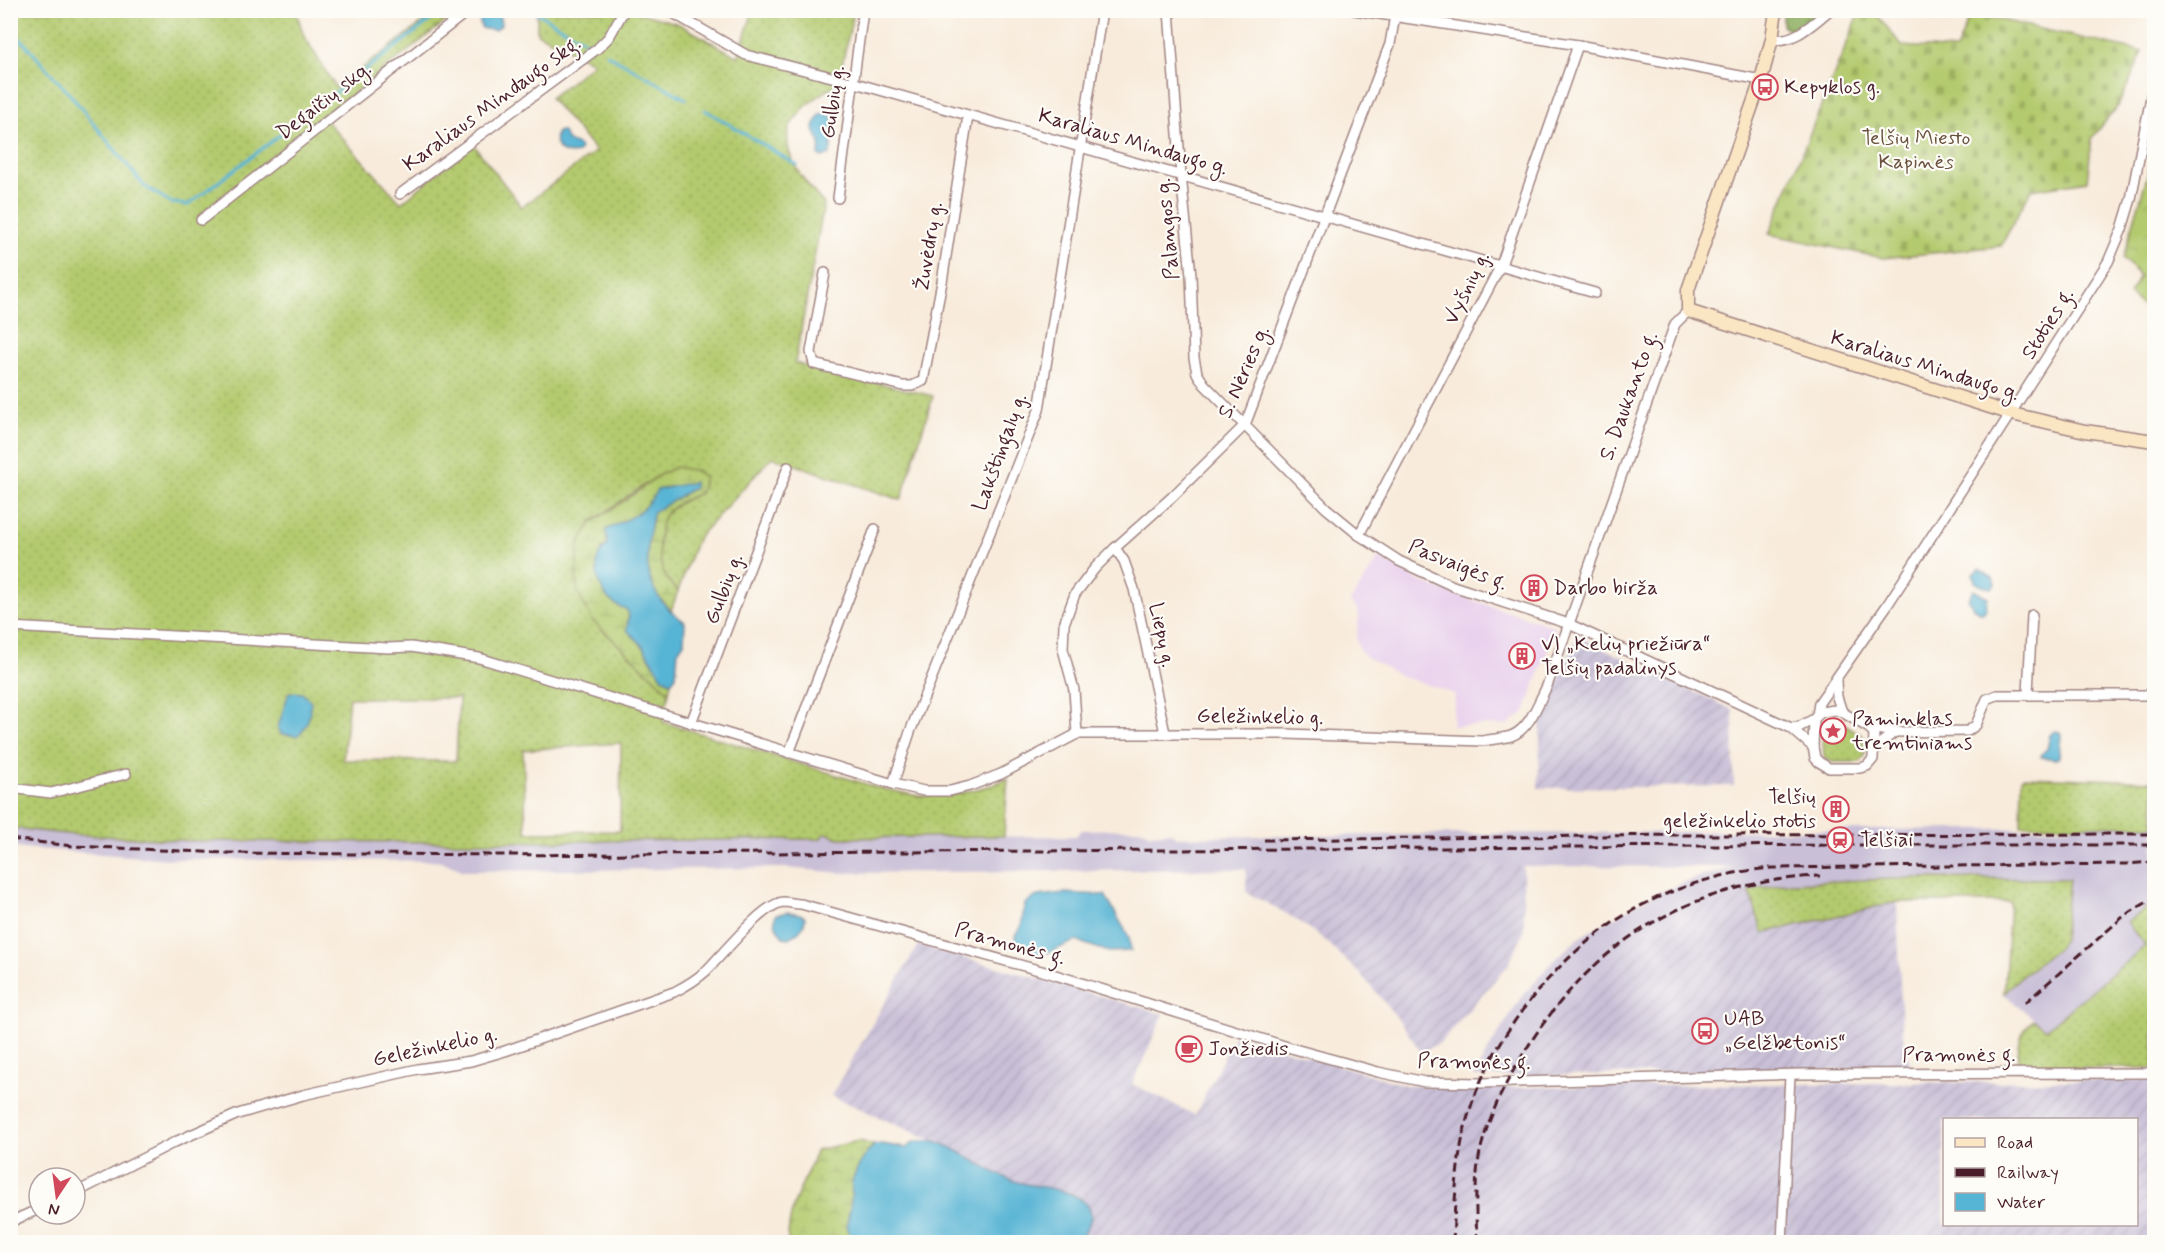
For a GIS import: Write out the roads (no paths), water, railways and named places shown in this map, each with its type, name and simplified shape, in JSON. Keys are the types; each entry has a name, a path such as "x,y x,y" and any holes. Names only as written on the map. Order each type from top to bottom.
{"main road":[{"name":"S. Daukanto g.","path":"1688,311 1688,290 1761,80 1772,39 1776,10"},
{"name":"Karaliaus Mindaugo g.","path":"1688,311 2012,414 2085,431 2154,441"}],"street":[{"name":"Degaičių skg.","path":"201,220 469,10"},
{"name":"Karaliaus Mindaugo skg.","path":"399,194 597,49 609,37 624,10"},
{"name":"Karaliaus Mindaugo g.","path":"668,10 746,55 855,83 1595,293"},
{"name":"Gulbių g.","path":"838,198 863,10"},
{"name":"Lakštingalų g.","path":"893,784 910,732 1039,410 1102,10"},
{"name":"Palangos g.","path":"1169,10 1191,276 1194,366 1204,384 1245,425"},
{"path":"1354,10 1396,14 1578,45 1761,80"},
{"path":"1772,39 1792,37 1830,10"},
{"name":"S. Nėries g.","path":"1077,734 1074,690 1063,649 1065,624 1074,594 1115,548 1172,497 1245,425 1390,44 1396,14"},
{"name":"Vyšnių g.","path":"1359,536 1501,265 1578,45"},
{"name":"Stoties g.","path":"1816,717 1819,703 1836,681 2012,414 2108,262 2131,199 2154,82"},
{"name":"Žuvėdrų g.","path":"825,273 811,352 814,364 903,386 912,386 923,381 942,282 968,116"},
{"name":"S. Daukanto g.","path":"1569,624 1675,324 1688,311"},
{"name":"Pasvaigės g.","path":"1245,425 1310,493 1359,536 1380,549 1426,575 1569,624 1791,728 1813,747"},
{"name":"Gulbių g.","path":"691,723 788,467"},
{"path":"789,753 875,529"},
{"name":"Liepų g.","path":"1115,548 1124,561 1134,590 1165,733"},
{"path":"2028,693 2032,615"},
{"name":"Geležinkelio g.","path":"10,627 388,648 411,647 479,658 893,784 924,791 950,791 1001,774 1077,734 1286,734 1482,741 1511,736 1522,729 1536,709 1547,686 1569,624"},
{"path":"1836,681 1837,697 1842,712"},
{"path":"1869,728 1895,732 1968,730 1976,725 1987,699 1997,695 2028,693 2154,695"},
{"path":"1791,728 1799,727 1825,711 1842,712 1869,728 1874,734 1874,752"},
{"path":"1816,717 1813,747 1815,758 1828,768 1868,766 1878,745 1895,732"},
{"path":"10,788 51,793 126,774"},
{"name":"Geležinkelio g.","path":"87,1187 174,1142 238,1114 303,1095 471,1061 674,992 705,972 754,920 768,908 782,902"},
{"name":"Pramonės g.","path":"782,902 801,904 1049,973 1291,1048 1377,1072 1425,1082 1489,1083 1790,1075 2154,1073"},
{"path":"1782,1242 1790,1075"},
{"path":"10,1222 27,1214"}],"water":[{"path":"487,13 500,17 501,25 496,30 481,27 479,18"},
{"path":"825,113 832,116 835,125 830,154 822,157 819,156 820,142 814,128 820,115"},
{"path":"562,131 568,141 578,145 580,148 578,153 563,152 557,146 557,132"},
{"path":"694,482 694,488 654,511 648,544 647,559 653,586 660,599 685,622 684,643 678,651 676,676 671,682 664,679 641,644 627,630 629,614 626,609 612,602 603,591 598,576 597,561 607,544 606,530 629,519 641,510 657,490"},
{"path":"1979,569 1993,578 1995,584 1992,588 1975,582 1973,574"},
{"path":"1973,590 1988,597 1985,611 1982,613 1974,609 1968,599"},
{"path":"289,692 303,693 311,702 306,725 297,736 281,734 278,727"},
{"path":"2055,731 2060,732 2061,735 2059,757 2056,759 2041,757 2047,749 2050,735"},
{"path":"1064,893 1105,895 1129,937 1131,951 1109,952 1076,941 1040,954 1016,945 1015,935 1021,927 1025,904 1037,896"},
{"path":"787,912 805,917 800,930 788,938 783,937 775,921 776,915"},
{"path":"919,1141 936,1141 948,1146 1011,1180 1074,1195 1081,1199 1090,1210 1087,1229 1078,1242 855,1242 847,1222 852,1182 861,1162 874,1145 906,1148"}],"waterway":[{"path":"10,27 73,98 144,186 172,203 188,205 444,10"},
{"path":"532,10 590,44"},
{"path":"607,54 686,99"},
{"path":"705,110 797,165"}],"railway":[{"path":"1264,840 1678,835 2154,834"},
{"path":"10,839 73,846 224,853 504,855 1840,845 2154,845"},
{"path":"1453,1242 1457,1179 1464,1131 1481,1082 1498,1048 1519,1015 1571,956 1601,931 1633,910 1666,894 1705,880 1745,871 1772,868 2154,862"},
{"path":"1477,1242 1478,1163 1492,1114 1522,1056 1549,1016 1579,981 1612,951 1647,926 1686,906 1728,891 1772,881 1820,876"},
{"path":"2025,1003 2124,916 2154,898"}],"place":[{"name":"Kepyklos g.","path":"1765,87"},
{"name":"Darbo birža","path":"1534,588"},
{"name":"VĮ „Kelių priežiūra“ Telšių padalinys","path":"1522,656"},
{"name":"Paminklas tremtiniams","path":"1833,731"},
{"name":"Telšių geležinkelio stotis","path":"1836,809"},
{"name":"Telšiai","path":"1840,840"},
{"name":"UAB „Gelžbetonis“","path":"1705,1031"},
{"name":"Jonžiedis","path":"1189,1049"}],"park label":[{"name":"Telšių Miesto Kapinės","path":"1916,150"}]}
